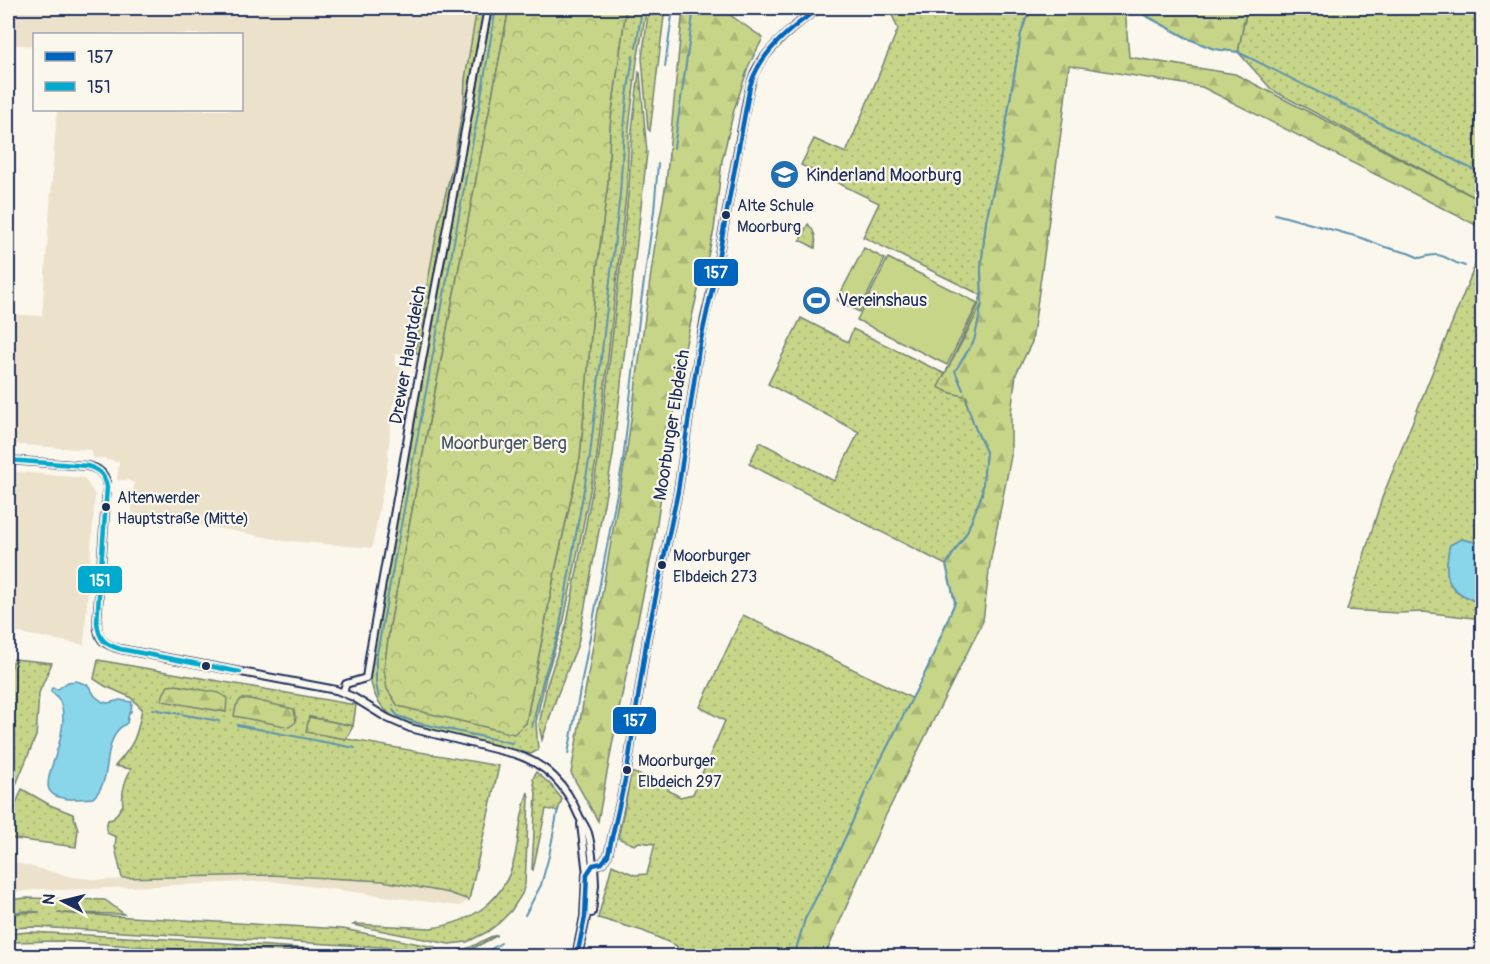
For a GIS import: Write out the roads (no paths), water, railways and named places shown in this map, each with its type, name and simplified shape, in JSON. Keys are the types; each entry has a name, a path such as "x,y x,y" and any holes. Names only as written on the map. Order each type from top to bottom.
{"street":[{"name":"Drewer Hauptdeich","path":"343,692 346,684 366,678 413,408 488,8"},
{"name":"Moorburger Elbdeich","path":"587,874 593,865 603,863 608,855 627,771 647,638 678,491 705,318 715,276 749,90 754,75 764,58 804,18 819,8"},
{"path":"8,460 87,466 97,469 103,475 107,487 97,622 99,636 106,645 327,687 343,692 387,718 410,728 515,754 535,762 546,770 567,790 590,838 594,878 592,906 582,938"},
{"path":"577,957 587,903 587,874 581,819"}],"water":[{"path":"1461,539 1482,541 1482,607 1481,604 1455,589 1448,578 1447,560 1450,545"},
{"path":"76,681 88,685 95,696 103,702 120,700 132,702 127,723 118,730 112,741 103,783 99,791 93,798 66,799 54,795 48,785 63,722 61,704 51,690"}],"waterway":[{"path":"379,698 376,684 376,659 496,8"},
{"path":"636,48 642,8"},
{"path":"665,67 673,8"},
{"path":"674,148 694,8"},
{"path":"1132,8 1189,39 1214,49 1238,52 1482,174"},
{"path":"963,390 955,371 974,341 982,304 981,268 986,221 1000,161 1021,34 1026,19"},
{"path":"532,727 543,680 559,631 590,455 620,194 627,97 633,56"},
{"path":"568,754 623,461 658,164"},
{"path":"1275,214 1362,238 1420,258 1440,255 1465,266"},
{"path":"1475,271 1482,277"},
{"path":"794,956 805,919 829,873 869,783 928,667 955,602 946,565 967,532 982,494 986,452 967,404"},
{"path":"153,709 219,721"},
{"path":"393,710 398,716 418,723 512,743"},
{"path":"237,725 355,748"},
{"path":"525,915 541,885 558,809"},
{"path":"480,956 501,943"},
{"path":"8,952 139,956"}],"place":[{"name":"Kinderland Moorburg","path":"785,175"},
{"name":"Alte Schule Moorburg","path":"726,215"},
{"name":"Vereinshaus","path":"817,300"},
{"name":"Altenwerder Hauptstraße (Mitte)","path":"106,507"},
{"name":"Moorburger Elbdeich 273","path":"662,565"},
{"name":"Moorburger Elbdeich 297","path":"627,770"}],"park label":[{"name":"Moorburger Berg","path":"504,443"}]}
